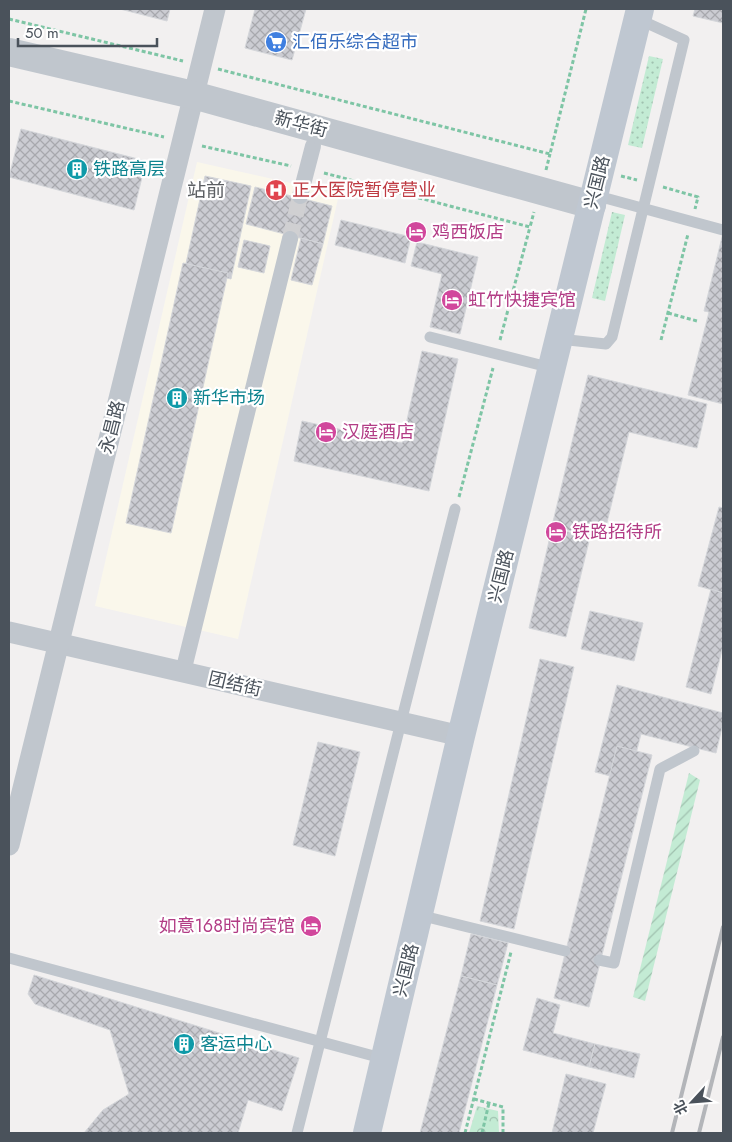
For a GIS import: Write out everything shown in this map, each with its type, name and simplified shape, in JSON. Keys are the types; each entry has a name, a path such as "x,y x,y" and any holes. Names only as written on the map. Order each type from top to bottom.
{"main road":[{"name":"兴国路","path":"367,1133 420,916 461,736 639,14"}],"street":[{"name":"永昌路","path":"9,845 215,9"},
{"name":"新华街","path":"9,52 191,103 591,207"},
{"name":"新华街","path":"9,69 191,103 313,146 591,207"},
{"path":"300,196 313,146"},
{"path":"183,672 290,239"},
{"name":"团结街","path":"9,632 461,736"}],"lane":[{"path":"559,339 606,344 612,337 684,40 639,14"},
{"path":"591,207 691,221 723,230"},
{"path":"430,337 552,368"},
{"path":"297,1133 455,509"},
{"path":"599,960 614,963 660,769 694,751"},
{"path":"420,916 565,950"},
{"path":"9,958 385,1059"}],"path":[{"path":"9,19 201,65 550,154 586,9"},
{"path":"614,174 642,182"},
{"path":"660,186 698,197 661,340"},
{"path":"455,509 530,227"},
{"path":"668,313 697,322"},
{"path":"465,1133 514,938"},
{"path":"474,1099 503,1107 503,1133"},
{"path":"482,1133 489,1103"}],"shaded area":[{"path":"197,162 339,194 238,639 95,606"}],"green space":[{"path":"649,56 663,59 642,148 628,145"},
{"path":"612,212 625,215 605,301 592,298"},
{"path":"689,773 700,780 645,1001 633,997"},
{"path":"477,1106 498,1111 499,1133 469,1133"}],"building":[{"path":"120,9 170,9 167,21"},
{"path":"255,9 306,9 292,60 245,48"},
{"path":"695,9 723,9 723,23 693,16"},
{"name":"铁路高层","path":"21,129 146,161 134,210 9,177"},
{"path":"205,176 251,186 231,279 185,268"},
{"path":"255,187 332,206 323,244 246,224"},
{"path":"341,220 411,237 405,263 335,245"},
{"path":"723,233 723,404 688,395 709,312 704,311"},
{"path":"301,238 323,244 312,285 291,280"},
{"path":"244,240 270,246 264,273 238,267"},
{"name":"虹竹快捷宾馆","path":"417,242 478,257 460,334 430,327 442,274 411,266"},
{"name":"新华市场","path":"183,263 228,273 171,533 126,523"},
{"name":"汉庭酒店","path":"422,351 458,359 429,491 294,461 302,421 402,443"},
{"path":"588,375 707,404 697,448 629,432 603,539 552,526"},
{"path":"719,507 723,508 723,593 698,586"},
{"path":"552,528 590,537 566,637 529,628"},
{"path":"711,589 723,593 723,646 711,694 686,687"},
{"path":"590,611 643,623 634,661 581,649"},
{"path":"540,659 574,667 514,929 480,921"},
{"path":"617,685 723,713 723,723 716,753 641,734 629,781 595,772"},
{"path":"318,742 360,752 335,856 293,845"},
{"path":"617,746 652,755 589,1007 554,998"},
{"path":"471,934 508,943 497,985 461,976"},
{"name":"客运中心","path":"34,975 299,1058 282,1111 248,1100 238,1133 84,1133 103,1110 129,1094 110,1030 35,1004 28,994"},
{"path":"461,976 497,985 459,1133 420,1133"},
{"path":"537,998 560,1005 553,1033 595,1044 589,1067 523,1050"},
{"path":"595,1044 640,1054 634,1078 589,1067"},
{"path":"566,1074 606,1084 593,1133 552,1133"}],"tunnel":[{"path":"290,239 300,196"}],"railway":[{"path":"672,1133 723,927"},
{"path":"699,1133 723,1037"}],"place":[{"name":"汇佰乐综合超市","path":"276,42"},
{"name":"铁路高层","path":"77,169"},
{"name":"正大医院暂停营业","path":"276,190"},
{"name":"鸡西饭店","path":"416,232"},
{"name":"虹竹快捷宾馆","path":"452,300"},
{"name":"新华市场","path":"177,398"},
{"name":"汉庭酒店","path":"326,432"},
{"name":"铁路招待所","path":"556,532"},
{"name":"如意168时尚宾馆","path":"311,926"},
{"name":"客运中心","path":"184,1044"}],"district":[{"name":"站前","path":"206,190"}]}
